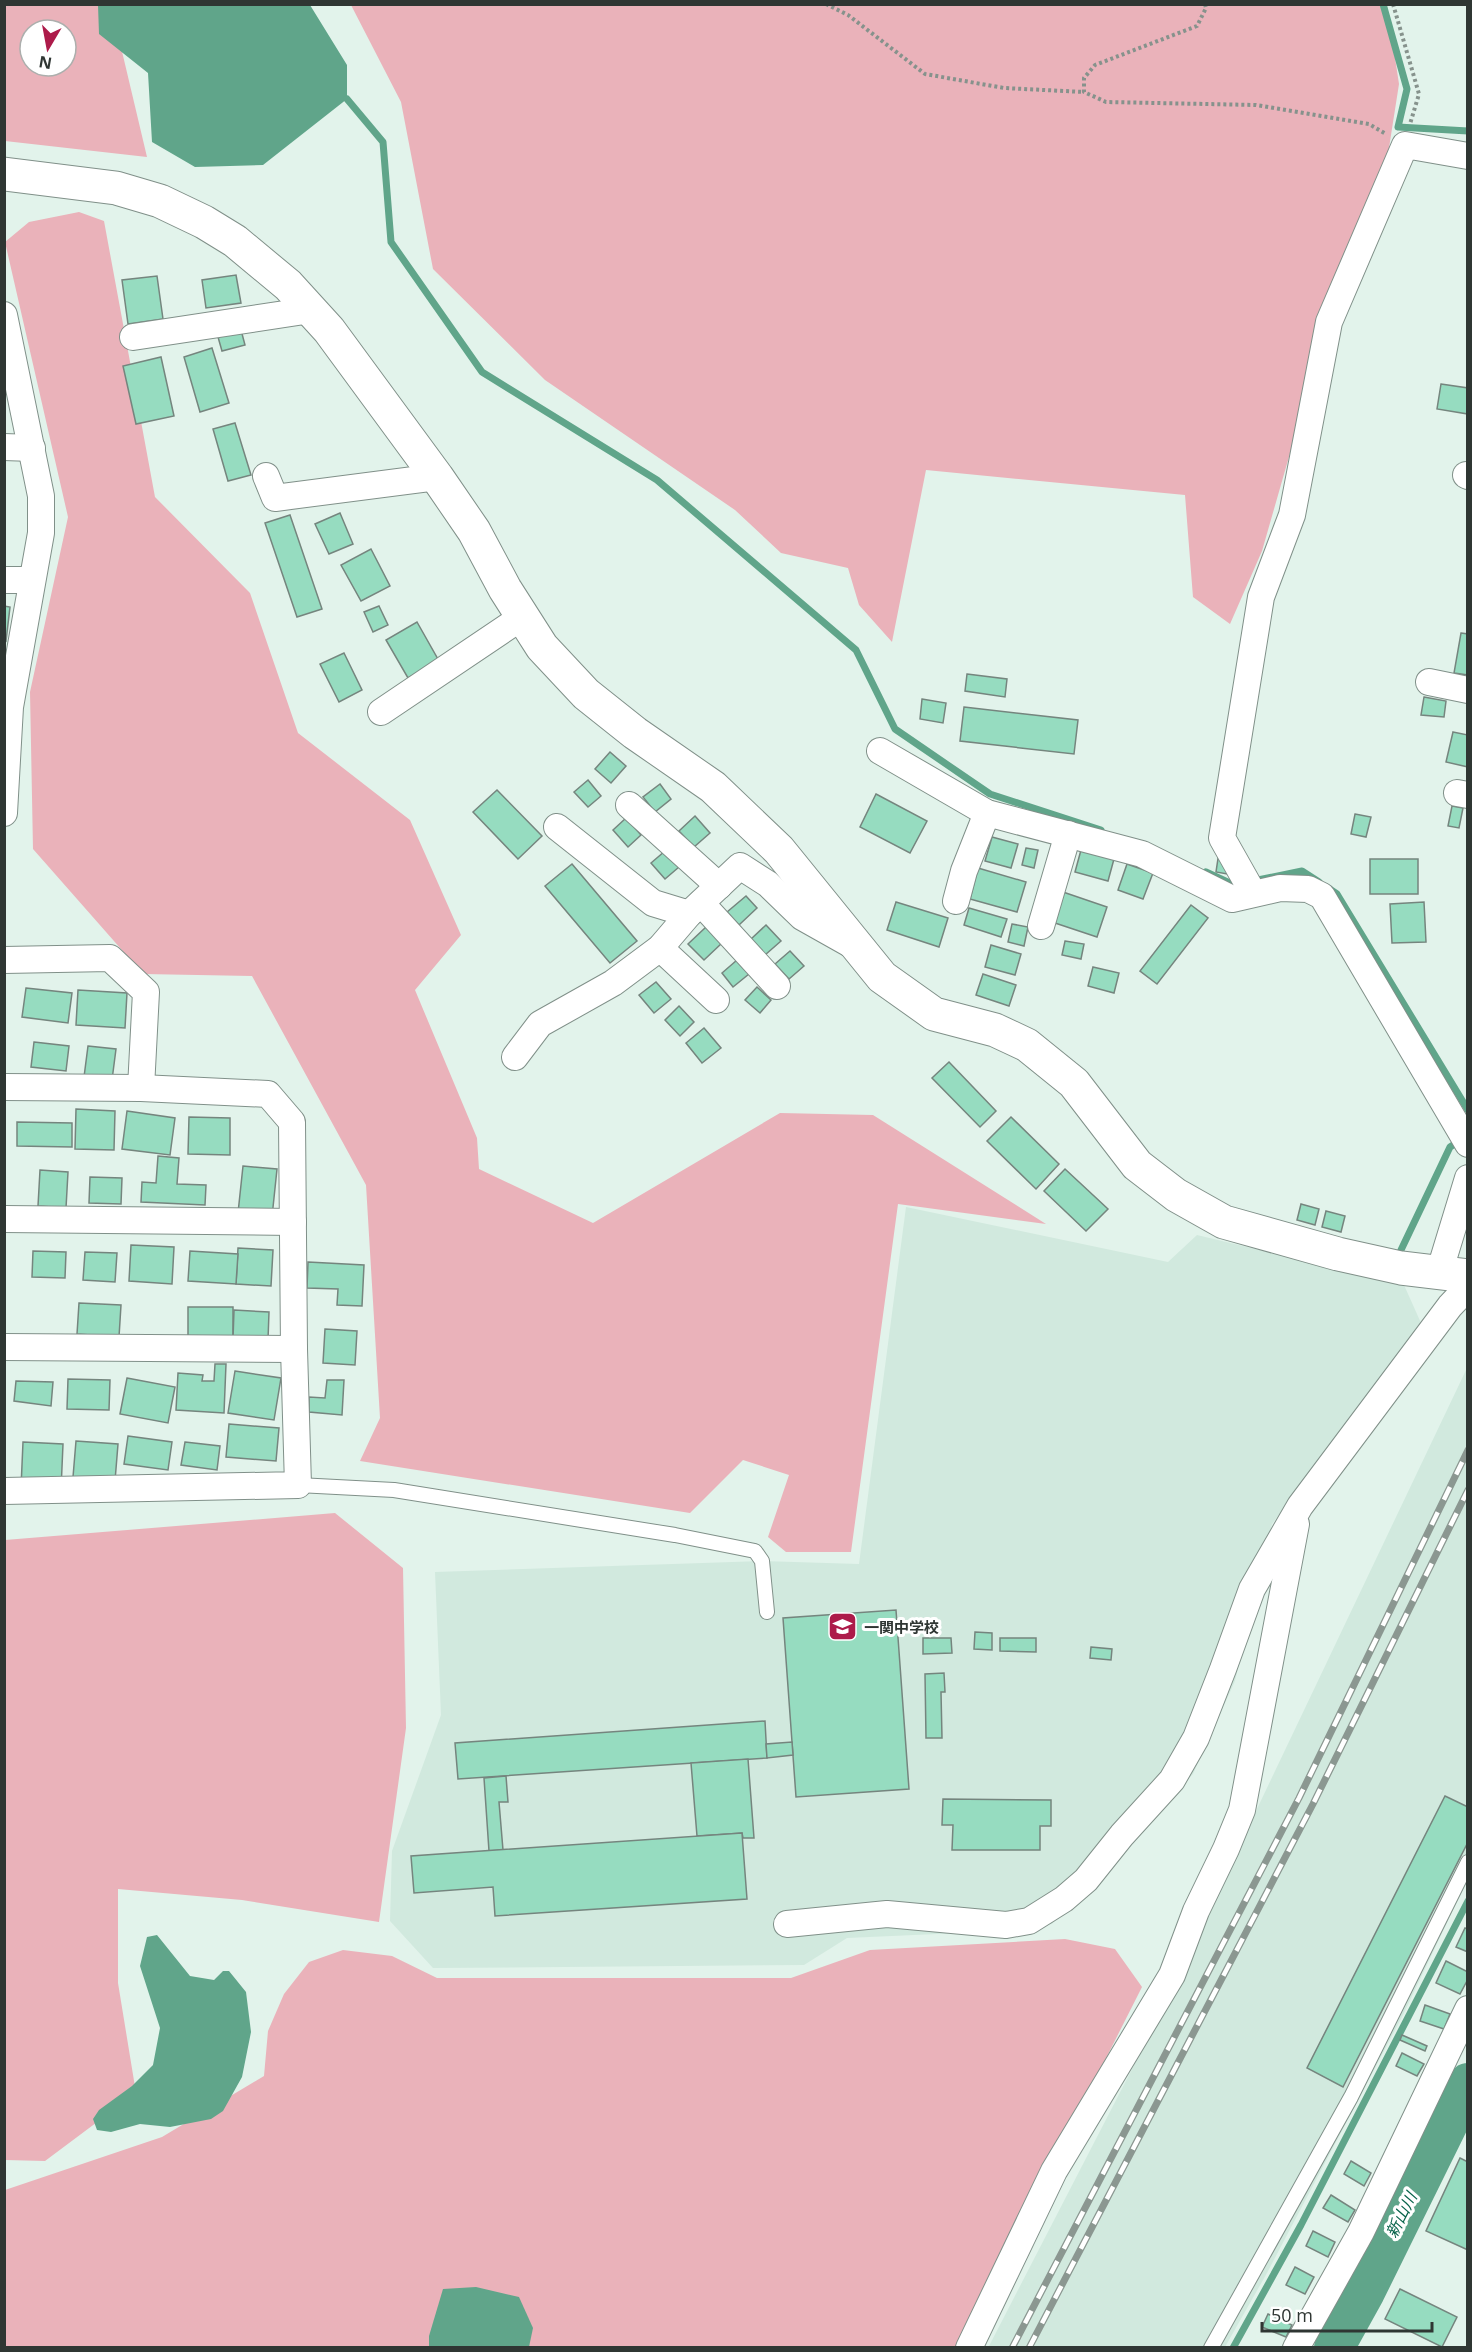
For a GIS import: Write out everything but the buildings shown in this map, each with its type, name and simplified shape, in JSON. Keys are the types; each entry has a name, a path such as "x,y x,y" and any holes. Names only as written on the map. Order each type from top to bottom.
{"street":[{"path":"1253,893 1222,838 1261,597 1292,515 1329,322 1405,145 1467,156"},
{"path":"4,174 116,188 160,201 204,222 235,241 288,285 369,382 437,477 474,531 505,589 542,647 586,694 713,787 779,850 882,977 934,1014 995,1030 1027,1045 1074,1083 1137,1165 1176,1196 1224,1222 1348,1256 1458,1279"},
{"path":"133,337 311,310"},
{"path":"4,315 41,496 41,533 7,707 4,813"},
{"path":"4,447 32,448"},
{"path":"266,476 275,498 437,477"},
{"path":"4,580 31,580"},
{"path":"381,712 522,616"},
{"path":"1428,682 1467,690"},
{"path":"880,751 987,813 1142,854 1232,899 1280,888 1308,889 1322,896 1467,1144"},
{"path":"628,806 703,901 777,987"},
{"path":"956,901 964,871 987,813"},
{"path":"557,827 652,903 703,901"},
{"path":"1041,926 1068,834"},
{"path":"515,1057 540,1024 613,983 660,948 703,901 740,866 768,884 802,917 856,946"},
{"path":"660,948 716,1000"},
{"path":"4,960 110,958 146,992 141,1088"},
{"path":"4,1087 141,1088 268,1094 292,1122 298,1485 4,1491"},
{"path":"788,1924 887,1914 1006,1925 1029,1921 1064,1899 1086,1880 1122,1835 1172,1780 1196,1738 1252,1588 1300,1506 1450,1306 1458,1279 1467,1178"},
{"path":"4,1220 293,1222"},
{"path":"4,1347 294,1348"},
{"path":"969,2348 1054,2171 1172,1975 1196,1911 1242,1810 1300,1506"},
{"path":"1296,2348 1360,2232 1467,2009"}],"lane":[{"path":"298,1485 394,1490 675,1535 755,1551 762,1561 767,1612"},
{"path":"1211,2348 1351,2097 1467,1862"}],"path":[{"path":"826,4 848,15 926,74 1004,88 1084,92 1106,102 1256,105 1369,124 1405,145 1419,94 1393,4"},
{"path":"1084,92 1084,78 1095,65 1197,26 1206,8 1205,4"}],"shaded area":[{"path":"5,5 111,5 147,157 5,141"},
{"path":"98,5 310,5 347,65 347,99 263,165 195,167 152,142 148,73 99,34"},
{"path":"351,5 1387,5 1399,84 1386,167 1335,296 1262,551 1230,624 1193,597 1185,495 926,470 892,642 859,605 848,568 781,553 735,510 545,380 433,269 401,102"},
{"path":"79,212 104,221 155,497 250,593 298,733 410,820 461,935 415,990 477,1138 479,1169 593,1223 780,1113 873,1115 1046,1224 898,1204 851,1552 786,1552 768,1537 789,1475 743,1460 690,1513 360,1461 380,1418 366,1185 252,976 143,974 33,849 30,692 68,517 5,242 29,222"},
{"name":"一関中学校","path":"906,1207 1168,1262 1197,1235 1404,1285 1421,1323 1272,1524 1235,1681 1193,1774 1052,1924 1004,1931 847,1938 804,1965 433,1968 390,1921 392,1851 441,1715 435,1572 762,1561 859,1564"},
{"path":"1467,1368 1467,1881 1403,2015 1267,2273 1225,2347 988,2348 1145,2044"},
{"path":"335,1513 403,1568 406,1728 379,1922 242,1900 118,1889 118,1983 136,2093 45,2161 5,2160 5,1540"},
{"path":"157,1935 190,1976 214,1980 223,1971 229,1971 246,1992 251,2032 242,2077 223,2111 211,2119 170,2127 140,2124 111,2132 97,2130 93,2119 99,2110 132,2086 153,2065 160,2028 140,1966 147,1937"},
{"path":"1065,1939 1115,1949 1142,1987 960,2347 5,2348 5,2190 162,2137 264,2076 268,2031 284,1994 309,1962 343,1950 392,1956 437,1978 791,1978 870,1950"},
{"path":"476,2287 519,2297 533,2328 529,2347 429,2347 429,2336 443,2289"}],"waterway":[{"path":"1383,4 1407,89 1398,127 1468,131"},
{"path":"347,99 383,142 391,242 482,372 657,480 856,650 895,729 990,794 1101,830"},
{"path":"1253,881 1302,871 1319,882"},
{"path":"1206,872 1234,885 1243,883"},
{"path":"1328,888 1337,894 1468,1110"},
{"path":"1401,1250 1450,1147 1461,1140"},
{"path":"1233,2348 1301,2225 1468,1901"},
{"name":"新山川","path":"1334,2348 1365,2292 1468,2083"}],"railway":[{"path":"1012,2348 1299,1798 1468,1450"},
{"path":"1029,2348 1313,1804 1468,1490"}],"place":[{"name":"一関中学校","path":"843,1627"}]}
